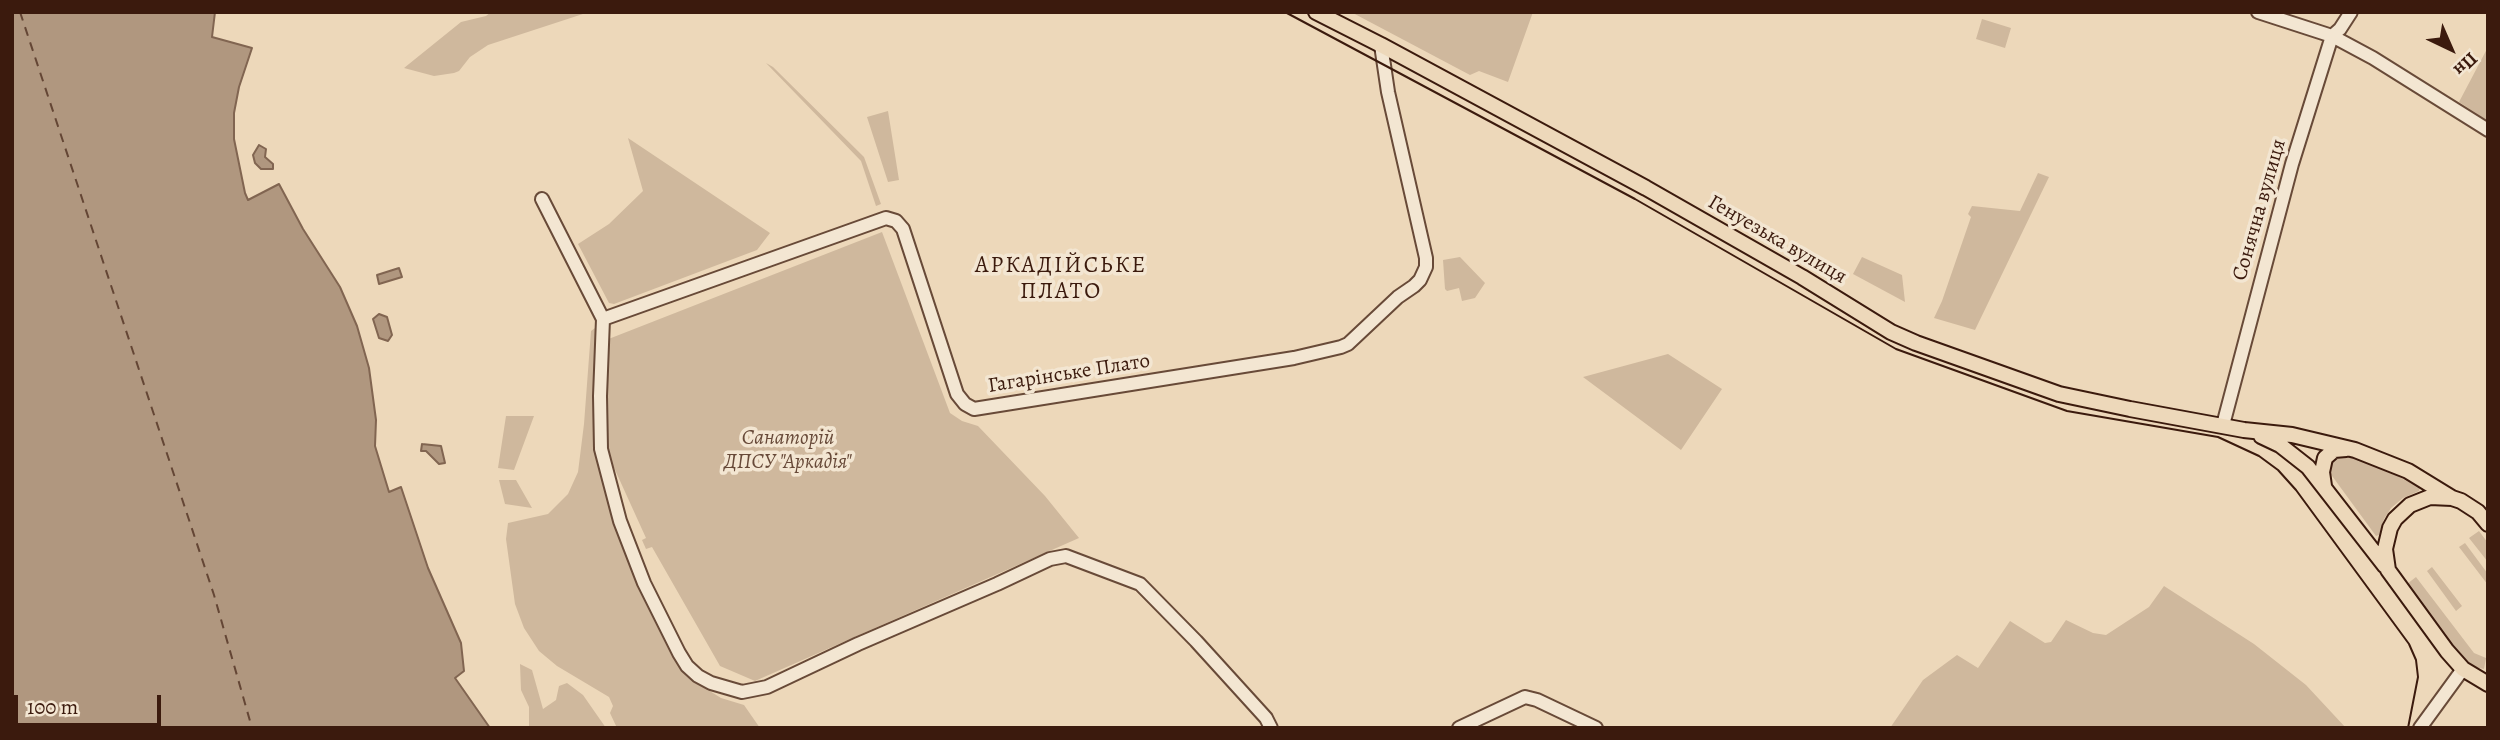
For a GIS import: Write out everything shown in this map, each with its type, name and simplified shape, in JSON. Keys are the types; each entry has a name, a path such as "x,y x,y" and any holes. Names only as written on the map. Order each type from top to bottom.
{"main road":[{"name":"Генуезька вулиця","path":"1316,12 1657,194 1802,277 1891,332 1916,343 2059,394 2244,429 2292,435 2355,450 2408,471 2470,506 2487,521"},
{"name":"Генуезька вулиця","path":"2244,429 2280,445 2296,456 2324,487 2447,651 2463,669 2484,681"},
{"path":"2324,487 2322,466 2327,455 2334,450 2355,450"},
{"path":"2388,570 2386,538 2395,519 2420,500 2430,497 2452,498"}],"street":[{"path":"2258,12 2332,36 2373,58 2488,130"},
{"name":"Сонячна вулиця","path":"2223,425 2292,164 2332,36 2351,12"},
{"name":"Гагарінське Плато","path":"603,319 886,218 897,221 903,229 957,394 965,404 974,409 1294,358 1341,347 1348,344 1398,297 1414,286 1426,267 1388,92 1381,45"},
{"path":"542,199 603,319 601,449 620,522 644,583 687,666 698,676 711,683 742,692 753,692 1050,559 1066,556 1140,584 1196,641 1266,718 1271,728"},
{"path":"2420,728 2463,669"},
{"path":"1459,728 1525,697 1537,699 1597,728"}],"green space":[{"path":"491,12 589,12 488,45 470,57 459,71 454,73 434,76 404,68 461,22 486,16"},
{"path":"1351,12 1533,12 1508,82 1479,71 1470,75"},
{"path":"1982,19 2011,28 2005,48 1976,39"},
{"path":"2488,47 2488,121 2459,102"},
{"path":"766,63 864,157 881,204 876,206 861,161"},
{"path":"888,111 899,180 888,182 867,117"},
{"path":"628,138 770,233 757,250 614,304 609,303 578,244 609,224 643,191"},
{"path":"2038,173 2049,177 1975,330 1934,318 1971,217 1968,214 1972,206 2020,211"},
{"name":"Санаторій ДПСУ \"Аркадія\"","path":"882,232 950,413 962,421 978,426 1045,496 1079,538 755,681 720,666 652,547 646,549 642,540 646,538 606,450 606,340"},
{"path":"1460,257 1485,283 1475,298 1462,301 1459,288 1447,291 1445,289 1443,260"},
{"path":"1862,257 1902,275 1905,302 1853,274"},
{"path":"600,328 597,449 628,553 647,605 692,680 721,698 744,705 760,728 617,728 610,713 613,706 609,697 557,666 539,651 524,628 515,604 506,539 508,523 548,514 568,494 578,472 591,331"},
{"path":"1668,354 1722,389 1681,450 1583,377"},
{"path":"506,416 534,416 514,470 498,468"},
{"path":"2350,455 2371,462 2420,488 2391,508 2379,535 2376,536 2327,469 2332,456"},
{"path":"499,480 516,480 532,508 505,504"},
{"path":"2479,531 2488,543 2488,562 2469,538"},
{"path":"2465,543 2488,574 2488,585 2459,547"},
{"path":"2432,567 2462,606 2456,611 2427,571"},
{"path":"2416,577 2474,653 2486,658 2484,669 2475,667 2462,657 2407,584"},
{"path":"2164,586 2254,644 2306,685 2346,728 1890,728 1923,680 1957,655 1978,668 2010,621 2045,643 2051,642 2066,620 2093,633 2106,635 2149,607"},
{"path":"520,664 532,670 543,709 556,700 559,686 567,683 583,695 606,728 529,728 529,707 521,690"}],"shaded area":[{"path":"12,12 215,12 212,37 252,48 239,87 234,113 234,139 245,193 248,200 279,184 303,229 340,287 357,326 369,368 376,420 375,446 389,492 401,487 428,568 461,643 464,671 455,678 490,728 12,728"},
{"path":"259,145 266,149 265,157 273,164 273,169 261,169 255,163 253,155"},
{"path":"399,268 402,277 379,284 377,275"},
{"path":"379,314 387,317 392,335 388,341 379,338 373,319"},
{"path":"422,444 441,446 445,463 439,464 426,451 421,451"}],"ferry route":[{"path":"20,12 214,595 252,728"}],"tram line":[{"path":"1285,12 1635,199 1896,349 2067,411 2218,437 2259,456 2278,470 2296,490 2409,644 2416,660 2418,677 2408,728"}],"district":[{"name":"АРКАДІЙСЬКЕ ПЛАТО","path":"1061,279"}]}
